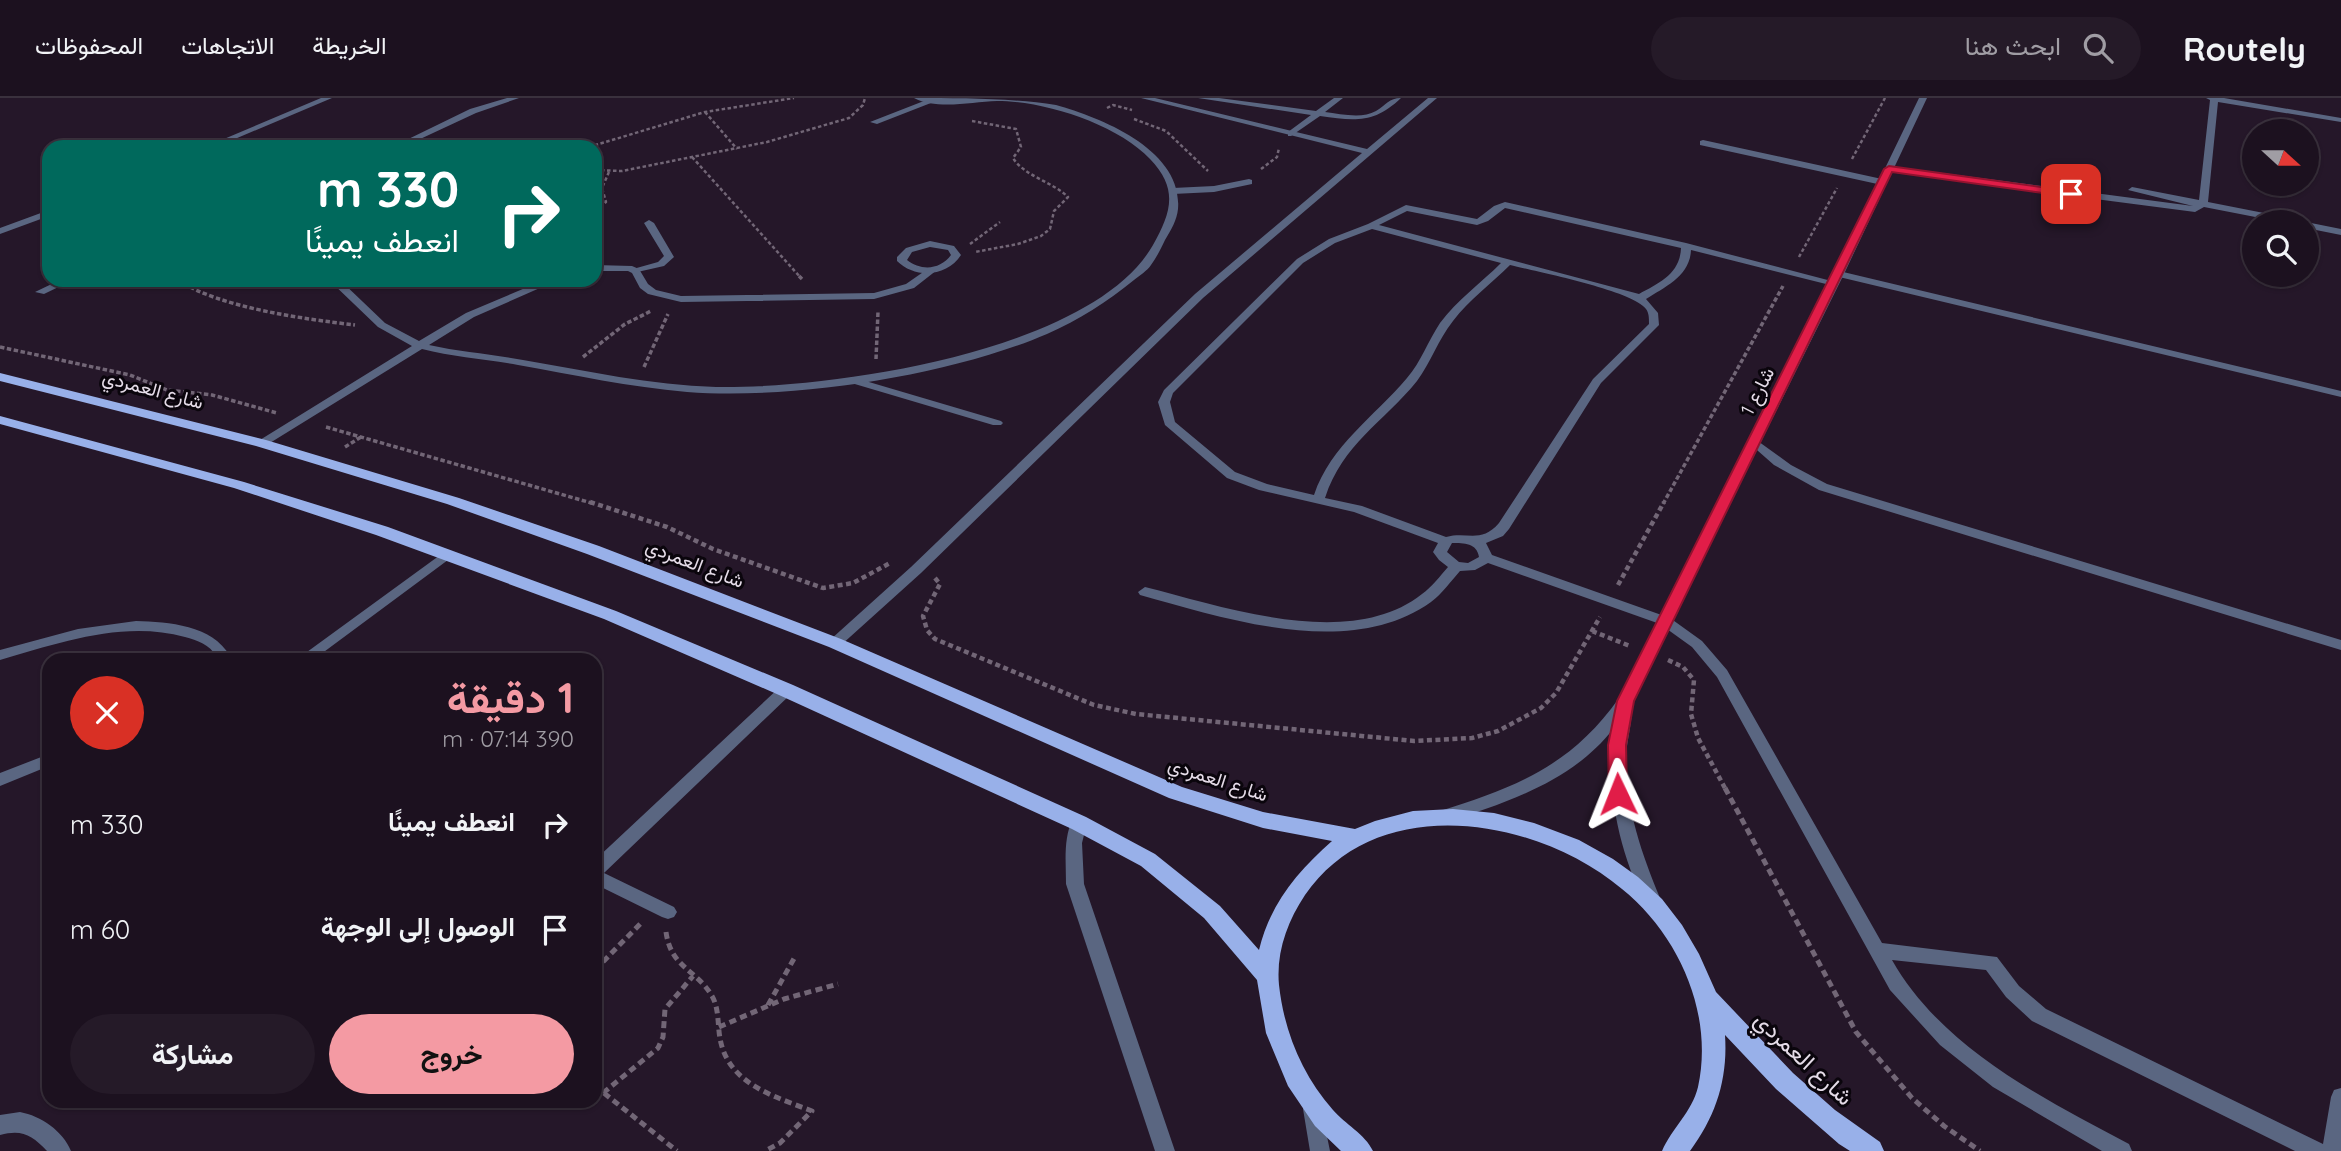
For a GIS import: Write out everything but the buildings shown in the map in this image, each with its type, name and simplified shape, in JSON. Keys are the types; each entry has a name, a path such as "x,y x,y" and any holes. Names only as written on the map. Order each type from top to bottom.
{"main road":[{"name":"شارع العمردي","path":"0,377 261,443 466,506 593,550 835,643 1176,793 1263,820 1357,838"},
{"path":"0,420 239,485 447,554 610,615 786,690 1079,823 1148,860 1181,884 1219,919 1268,976"},
{"path":"1360,1151 1312,1104 1287,1062 1272,1019 1268,976 1275,932 1293,893 1321,861 1357,838 1394,824 1444,816 1500,821 1556,838 1608,866 1654,906 1676,934 1694,964 1707,997 1714,1042 1710,1086 1693,1128 1675,1151"},
{"name":"شارع العمردي","path":"1707,997 1751,1049 1805,1100 1871,1151"}],"street":[{"path":"226,140 328,98"},
{"path":"410,140 443,123 515,98"},
{"path":"341,287 382,327 418,345 637,383 719,390 786,388 878,376 985,352 1052,327 1107,297 1135,276 1162,243 1174,211 1173,191 1167,173 1153,156 1134,142 1090,121 1027,102 1006,99 932,101 918,98"},
{"path":"1145,98 1367,152"},
{"path":"1202,98 1349,118 1369,116 1397,98"},
{"path":"1291,134 1339,98"},
{"path":"835,643 916,570 1199,296 1433,98"},
{"path":"2203,204 2212,98 2341,120"},
{"name":"شارع 1","path":"1444,816 1505,798 1557,771 1597,738 1625,701 1836,279 1919,99"},
{"path":"874,122 932,101"},
{"path":"1703,143 1882,182"},
{"path":"1889,169 2176,209 2195,209 2203,204"},
{"path":"1173,191 1214,189 1249,182"},
{"path":"2132,190 2242,212"},
{"path":"1486,558 1483,547 1477,542 1461,538 1445,541 1358,509 1320,498 1263,487 1231,475 1169,423 1164,412 1164,402 1177,383 1300,261 1332,241 1371,226 1406,208 1477,222 1484,220 1497,207 1503,205 1686,246 1790,273 1836,279 2341,394"},
{"path":"0,231 42,216"},
{"path":"602,268 620,267 636,271 661,264 669,257 649,223"},
{"path":"1371,226 1507,264 1625,292 1640,298 1651,307 1656,316 1654,325 1597,381 1498,533 1477,542"},
{"path":"2319,228 2341,232"},
{"path":"636,271 644,286 652,292 678,300 882,294 910,286 932,270 947,265 955,253 938,244 922,245 909,250 902,257 910,267 932,270"},
{"path":"1640,298 1675,276 1684,267 1686,246"},
{"path":"1320,498 1323,483 1339,454 1413,378 1436,337 1453,314 1507,264"},
{"path":"40,292 52,287"},
{"path":"261,443 418,345 496,302 535,287"},
{"path":"852,380 997,423"},
{"path":"1755,443 1772,459 1795,474 1823,487 2341,645"},
{"path":"1445,541 1440,552 1457,566 1475,566 1486,558"},
{"path":"313,653 447,554"},
{"path":"1486,558 1665,621 1698,644 1722,674 1876,950 1910,1001 1958,1052 2000,1083 2122,1151"},
{"path":"1145,592 1280,623 1338,627 1367,625 1406,611 1424,601 1443,585 1457,566"},
{"path":"0,655 127,625 205,636 222,653"},
{"path":"602,866 786,690"},
{"name":"شارع 1","path":"1625,701 1617,745 1618,794 1630,848 1654,906"},
{"path":"0,780 42,763"},
{"path":"1079,823 1074,843 1076,884 1166,1151"},
{"path":"602,877 663,910"},
{"path":"1876,950 1991,963 2002,982 2039,1015 2316,1151"},
{"path":"2336,1143 2341,1097"},
{"path":"1312,1104 1320,1151"},
{"path":"0,1125 18,1121 30,1122 61,1151"}],"path":[{"path":"602,143 705,112 794,98"},
{"path":"602,171 609,172 737,149 839,122 856,113 865,98"},
{"path":"0,347 130,375 167,390 212,395 550,489 667,527 713,549 823,588 853,583 887,564 916,570 937,579 940,584 939,590 924,611 923,621 927,631 935,639 1094,705 1136,714 1414,741 1472,738 1521,721 1541,708 1556,693 1885,98"},
{"path":"863,105 898,113"},
{"path":"1113,113 1102,110 1113,105 1139,112"},
{"path":"705,112 737,149"},
{"path":"1127,118 1143,120 1180,141 1210,174"},
{"path":"955,253 1000,248 1041,236 1050,229 1054,211 1068,197 1061,190 1045,184 1035,174 1017,166 1013,158 1021,147 1016,129 964,119"},
{"path":"1259,170 1279,153 1280,149 1273,145"},
{"path":"692,158 820,297"},
{"path":"602,205 606,202 602,188 609,172"},
{"path":"955,253 982,238 1000,222"},
{"path":"189,287 197,292 292,316 382,327"},
{"path":"878,376 874,348 882,294"},
{"path":"566,371 625,324 678,300"},
{"path":"637,383 678,300"},
{"path":"1592,631 1683,667 1694,680 1691,714 1698,738 1856,1032 1884,1070 1921,1108 1980,1151"},
{"path":"602,964 663,910"},
{"path":"663,910 670,953 678,965 705,985 713,997 722,1053 728,1066 738,1077 812,1111 780,1143 765,1151"},
{"path":"768,1005 796,954"},
{"path":"677,1151 603,1093 658,1048 663,1037 665,1009 693,976"},
{"path":"719,1027 768,1005 838,984"}],"route":[{"path":"1618,794 1617,745 1625,701 1889,169 2071,194"}]}
